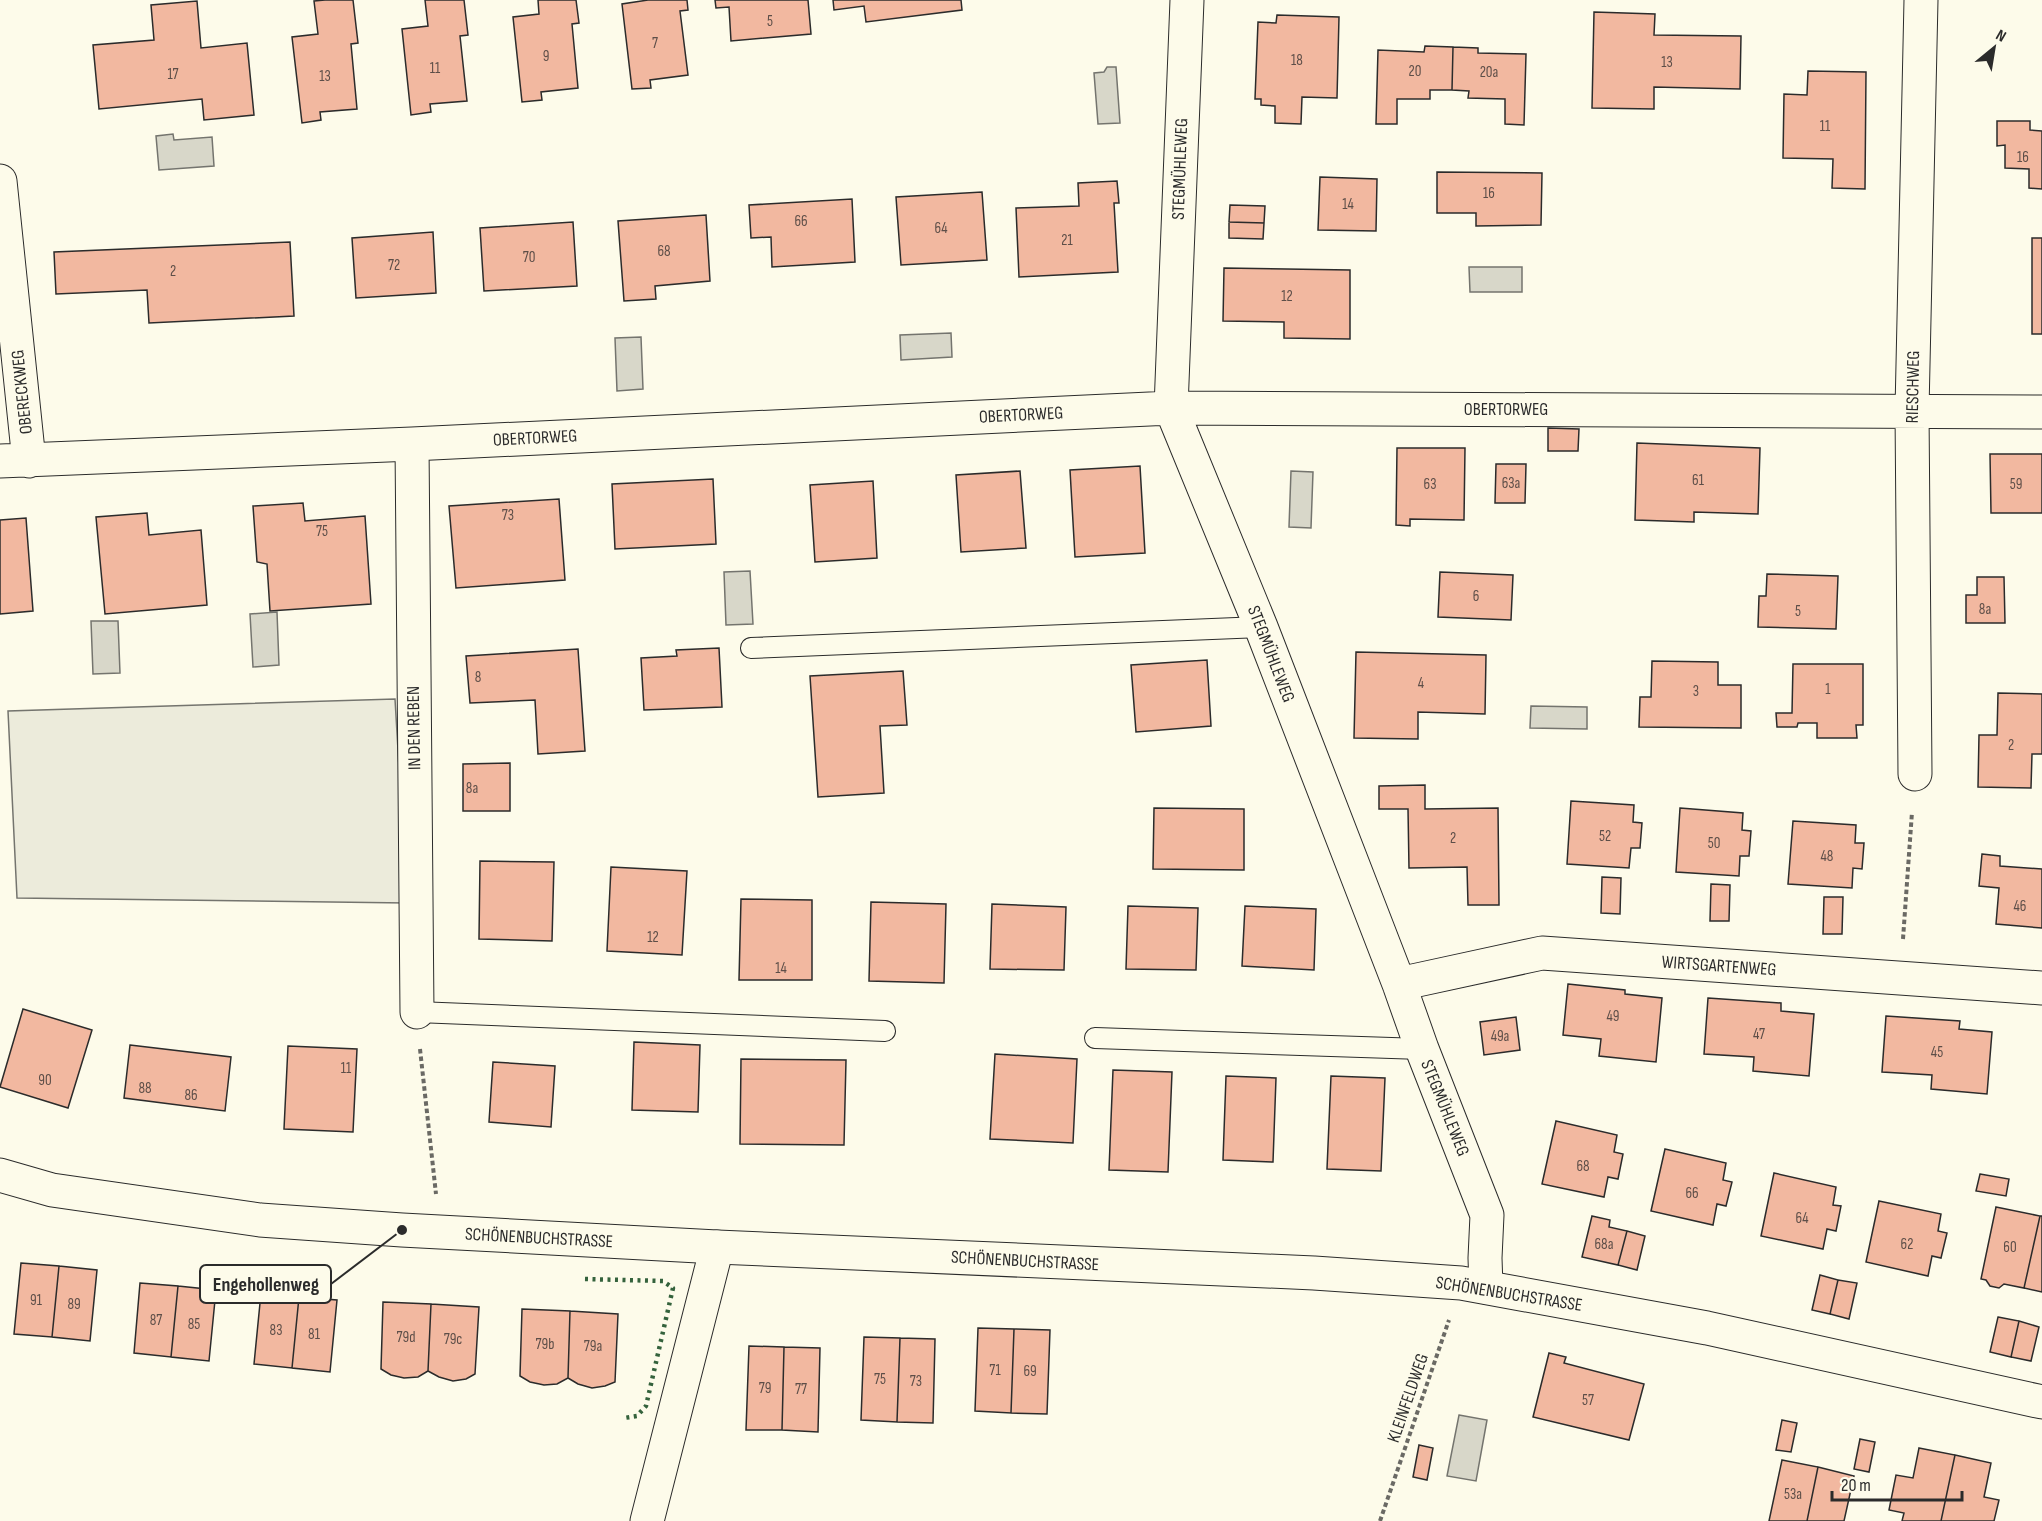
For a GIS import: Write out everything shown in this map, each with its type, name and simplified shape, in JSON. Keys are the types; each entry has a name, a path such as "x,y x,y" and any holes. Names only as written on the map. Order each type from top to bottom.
{"street":[{"name":"STEGMÜHLEWEG","path":"1187,0 1171,408 1261,627 1487,1215 1485,1258 1474,1285"},
{"name":"RIESCHWEG","path":"1915,774 1912,410 1921,0"},
{"name":"OBERECKWEG","path":"0,181 15,461"},
{"name":"OBERTORWEG","path":"15,461 1171,408 2042,412"},
{"name":"IN DEN REBEN","path":"412,444 417,1012"},
{"name":"WIRTSGARTENWEG","path":"1399,984 1542,954 2042,988"},
{"name":"SCHÖNENBUCHSTRASSE","path":"0,1175 52,1190 260,1220 421,1232 1302,1273 1474,1285 1707,1328 2042,1402"},
{"path":"647,1521 717,1247"}],"lane":[{"path":"751,648 1261,627"},
{"path":"417,1012 885,1031"},
{"path":"1095,1038 1422,1049"}],"path":[{"path":"1900,978 1915,774"},
{"path":"423,1078 436,1199"},
{"name":"KLEINFELDWEG","path":"1380,1521 1474,1285"}],"shaded area":[{"path":"1107,67 1116,67 1120,123 1098,124 1094,73 1104,72"},
{"path":"173,134 174,140 212,137 214,166 159,170 156,136"},
{"path":"1469,267 1522,267 1522,292 1470,292"},
{"path":"951,333 952,357 901,360 900,335"},
{"path":"641,337 643,389 617,391 615,338"},
{"path":"1291,471 1313,472 1311,528 1289,527"},
{"path":"750,571 753,624 726,625 724,572"},
{"path":"277,612 279,665 253,667 250,614"},
{"path":"91,621 118,621 120,673 93,674"},
{"path":"395,699 407,903 17,898 8,711"},
{"path":"1531,706 1587,707 1587,729 1530,728"},
{"path":"1459,1415 1487,1420 1476,1481 1447,1476"}],"building":[{"path":"353,0 358,43 351,44 357,109 320,112 321,120 302,123 292,37 318,34 314,1"},
{"path":"425,0 464,0 468,35 460,36 467,101 430,104 431,112 411,115 402,29 428,26"},
{"path":"538,0 576,0 579,23 572,24 578,88 541,92 542,100 522,102 513,17 539,14"},
{"path":"648,0 687,0 688,10 680,11 688,75 650,80 651,88 632,89 622,4"},
{"path":"715,0 808,0 811,34 731,41 729,7 716,8"},
{"path":"833,0 961,0 962,10 866,22 864,6 834,10"},
{"path":"197,1 201,48 247,43 254,115 204,120 202,99 99,109 93,45 154,40 151,5"},
{"path":"1594,12 1655,14 1654,35 1741,36 1740,89 1654,87 1654,109 1592,108"},
{"path":"1277,15 1339,17 1337,98 1302,97 1301,124 1275,123 1275,106 1261,105 1261,99 1255,99 1258,22 1276,23"},
{"path":"1425,46 1453,47 1452,90 1430,90 1430,99 1397,99 1397,124 1376,124 1378,50 1424,52"},
{"path":"1453,47 1478,48 1478,53 1526,54 1524,125 1505,124 1505,99 1468,98 1469,91 1452,90"},
{"path":"1808,71 1866,72 1865,189 1832,188 1833,159 1783,158 1784,94 1807,95"},
{"path":"1997,121 2030,121 2030,130 2042,131 2042,189 2029,188 2029,169 2005,168 2005,145 1997,146"},
{"path":"1437,172 1542,173 1541,225 1476,226 1476,213 1437,213"},
{"path":"1320,177 1377,179 1376,231 1318,230"},
{"path":"1117,181 1119,203 1114,203 1118,272 1019,277 1016,208 1079,206 1078,183"},
{"path":"982,192 987,260 901,265 896,197"},
{"path":"852,199 855,262 772,267 771,237 751,238 749,205"},
{"path":"1230,205 1265,206 1264,223 1229,222"},
{"path":"706,215 710,281 655,286 656,299 624,301 618,221"},
{"path":"573,222 577,286 484,291 480,228"},
{"path":"1229,222 1264,223 1263,239 1229,238"},
{"path":"433,232 436,293 356,298 352,238"},
{"path":"2032,238 2042,238 2042,334 2032,334"},
{"path":"290,242 294,316 149,323 147,290 56,294 54,252"},
{"path":"1224,268 1350,270 1350,339 1284,338 1284,322 1223,321"},
{"path":"1548,428 1579,429 1578,451 1548,451"},
{"path":"1637,443 1760,448 1758,514 1694,512 1694,522 1635,520"},
{"path":"1397,448 1465,448 1464,520 1410,519 1410,526 1396,525"},
{"path":"1990,454 2042,454 2042,513 1991,513"},
{"path":"1496,464 1526,464 1525,503 1495,503"},
{"path":"1140,466 1145,553 1075,557 1070,470"},
{"path":"1020,471 1026,548 961,552 956,475"},
{"path":"713,479 716,544 615,549 612,484"},
{"path":"873,481 877,558 815,562 810,485"},
{"path":"559,499 565,580 456,588 449,506"},
{"path":"303,503 305,521 365,516 371,604 270,611 267,564 257,562 253,506"},
{"path":"147,513 149,535 201,530 207,605 105,614 96,517"},
{"path":"26,518 33,611 0,614 0,520"},
{"path":"1440,572 1513,575 1511,620 1438,617"},
{"path":"1767,574 1838,576 1836,629 1758,627 1759,596 1766,596"},
{"path":"1977,577 2004,577 2005,623 1966,623 1966,595 1977,595"},
{"path":"719,648 722,707 644,710 641,658 677,656 676,650"},
{"path":"578,649 585,751 538,754 535,700 470,703 466,656"},
{"path":"1356,652 1486,655 1485,714 1418,712 1418,739 1354,738"},
{"path":"1207,660 1211,726 1136,732 1131,665"},
{"path":"1652,661 1718,662 1718,685 1741,685 1741,728 1639,727 1640,697 1651,697"},
{"path":"1793,664 1863,664 1863,725 1856,725 1857,738 1817,738 1817,723 1798,723 1797,727 1777,727 1776,713 1792,713"},
{"path":"903,671 907,725 880,726 884,793 818,797 810,676"},
{"path":"1998,693 2042,694 2042,754 2032,754 2031,788 1978,787 1979,735 1997,735"},
{"path":"510,763 510,811 463,811 463,764"},
{"path":"1425,785 1425,809 1498,808 1499,905 1468,905 1467,867 1409,868 1408,809 1379,809 1379,786"},
{"path":"1571,801 1634,805 1633,822 1642,823 1640,848 1631,848 1629,868 1567,864"},
{"path":"1154,808 1244,809 1244,870 1153,869"},
{"path":"1680,808 1743,813 1742,830 1751,831 1749,856 1740,856 1739,876 1676,872"},
{"path":"1793,821 1856,825 1855,843 1864,843 1862,869 1853,868 1852,888 1788,884"},
{"path":"1982,854 2000,856 2000,866 2042,869 2042,928 1996,924 1999,888 1979,886"},
{"path":"480,861 554,862 552,941 479,939"},
{"path":"611,867 687,871 682,955 607,951"},
{"path":"1602,877 1621,878 1620,914 1601,913"},
{"path":"1711,884 1730,885 1729,921 1710,921"},
{"path":"1824,897 1843,897 1842,934 1823,934"},
{"path":"741,899 812,900 812,980 739,980"},
{"path":"871,902 946,904 944,983 869,981"},
{"path":"992,904 1066,907 1064,970 990,969"},
{"path":"1128,906 1198,908 1196,970 1126,969"},
{"path":"1245,906 1316,909 1314,970 1242,966"},
{"path":"1568,984 1625,990 1625,994 1662,998 1656,1062 1599,1056 1601,1039 1563,1035"},
{"path":"1708,998 1781,1003 1781,1011 1814,1014 1809,1076 1753,1071 1754,1057 1704,1054"},
{"path":"23,1009 92,1030 68,1108 0,1087"},
{"path":"1886,1016 1960,1021 1959,1029 1992,1032 1987,1094 1931,1089 1932,1075 1882,1072"},
{"path":"1516,1017 1520,1050 1484,1055 1480,1022"},
{"path":"634,1042 700,1045 698,1112 632,1110"},
{"path":"130,1045 231,1057 225,1111 124,1098"},
{"path":"288,1046 357,1049 353,1132 284,1129"},
{"path":"995,1054 1077,1059 1073,1143 990,1139"},
{"path":"741,1059 846,1060 844,1145 740,1144"},
{"path":"493,1062 555,1066 551,1127 489,1122"},
{"path":"1113,1070 1172,1072 1168,1172 1109,1170"},
{"path":"1226,1076 1276,1078 1273,1162 1223,1160"},
{"path":"1331,1076 1385,1078 1381,1171 1327,1169"},
{"path":"1556,1121 1617,1135 1614,1152 1623,1154 1618,1179 1608,1177 1604,1197 1542,1184"},
{"path":"1665,1149 1726,1163 1723,1180 1732,1182 1726,1206 1717,1204 1713,1225 1651,1211"},
{"path":"1774,1173 1836,1187 1833,1205 1841,1206 1836,1231 1827,1229 1823,1249 1761,1236"},
{"path":"1980,1174 2009,1179 2006,1196 1976,1191"},
{"path":"1879,1201 1941,1214 1938,1231 1947,1233 1941,1258 1932,1256 1928,1276 1866,1262"},
{"path":"1996,1207 2040,1216 2024,1288 2004,1284 1999,1288 1990,1286 1986,1280 1981,1279"},
{"path":"1592,1216 1610,1220 1609,1227 1627,1231 1618,1265 1582,1257"},
{"path":"2040,1216 2042,1216 2042,1292 2024,1288"},
{"path":"1627,1231 1645,1236 1637,1270 1618,1265"},
{"path":"21,1263 59,1266 52,1337 14,1334"},
{"path":"59,1266 97,1270 90,1341 52,1337"},
{"path":"1820,1275 1838,1280 1830,1314 1812,1310"},
{"path":"1838,1280 1857,1283 1849,1319 1830,1314"},
{"path":"140,1283 178,1286 171,1357 134,1353"},
{"path":"178,1286 216,1290 209,1361 171,1357"},
{"path":"261,1293 299,1297 292,1368 254,1364"},
{"path":"299,1297 337,1300 330,1372 292,1368"},
{"path":"383,1302 431,1304 428,1371 418,1377 404,1378 391,1375 381,1369"},
{"path":"431,1304 479,1307 475,1374 466,1379 453,1381 428,1371"},
{"path":"522,1309 570,1311 568,1378 557,1384 544,1385 530,1382 520,1376"},
{"path":"570,1311 618,1314 615,1382 592,1388 568,1378"},
{"path":"1998,1317 2019,1321 2011,1357 1990,1352"},
{"path":"2019,1321 2039,1327 2031,1361 2011,1357"},
{"path":"978,1328 1014,1329 1011,1413 975,1411"},
{"path":"1014,1329 1050,1330 1047,1414 1011,1413"},
{"path":"864,1337 900,1338 897,1422 861,1420"},
{"path":"900,1338 935,1339 933,1423 897,1422"},
{"path":"749,1346 784,1347 782,1430 746,1430"},
{"path":"784,1347 820,1348 818,1432 782,1430"},
{"path":"1549,1353 1566,1357 1564,1363 1644,1384 1629,1440 1533,1417"},
{"path":"1782,1420 1797,1423 1791,1452 1776,1450"},
{"path":"1860,1439 1875,1442 1869,1472 1854,1469"},
{"path":"1419,1445 1433,1448 1427,1480 1413,1477"},
{"path":"1919,1448 1955,1455 1941,1521 1902,1521 1904,1513 1889,1510 1896,1475 1913,1478"},
{"path":"1955,1455 1991,1463 1984,1497 1999,1500 1994,1521 1941,1521"},
{"path":"1782,1460 1818,1467 1807,1521 1769,1521"},
{"path":"1818,1467 1854,1476 1844,1521 1807,1521"}],"hedge":[{"path":"585,1279 663,1281 673,1288 646,1406 637,1416 624,1418"}],"place":[{"name":"Engehollenweg","path":"402,1230"}]}
